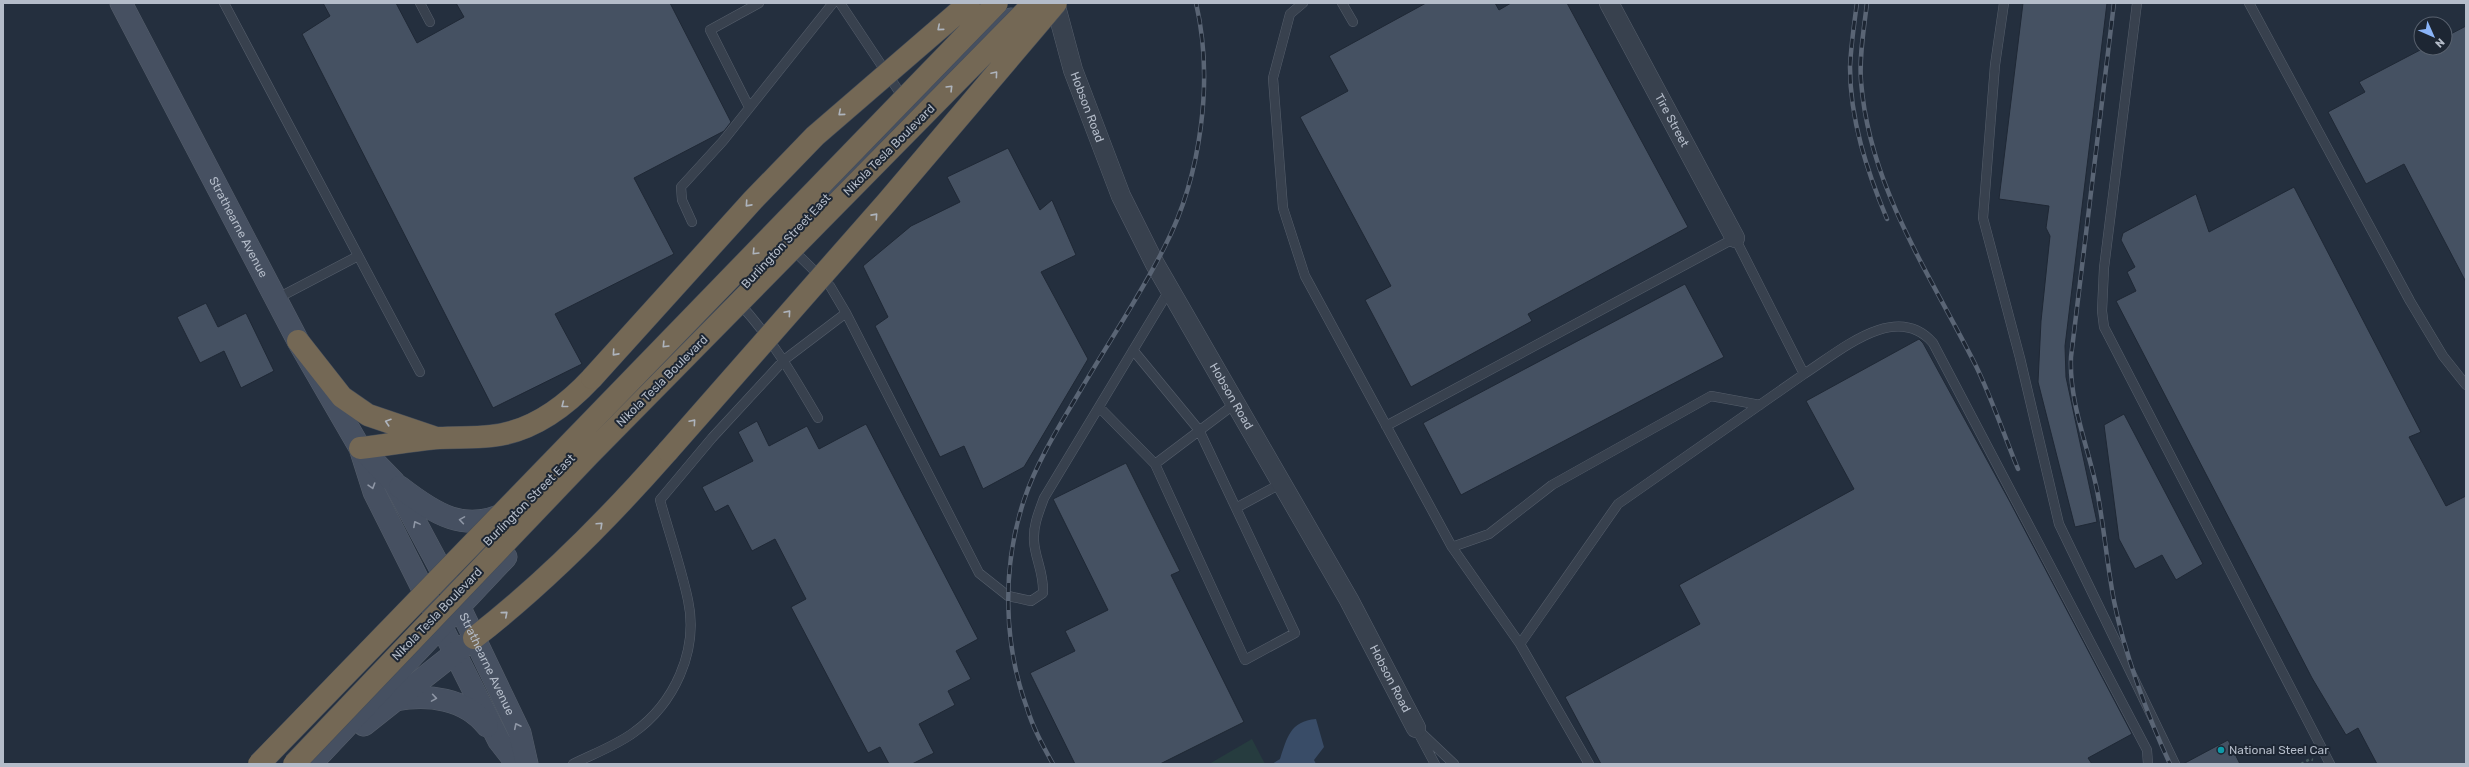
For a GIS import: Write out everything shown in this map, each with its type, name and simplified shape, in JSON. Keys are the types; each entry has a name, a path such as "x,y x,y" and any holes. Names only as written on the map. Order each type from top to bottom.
{"highway":[{"path":"360,448 438,438 493,436 532,426 561,407 592,378 752,200 815,136 969,3"},
{"name":"Nikola Tesla Boulevard","path":"259,764 997,3"},
{"name":"Nikola Tesla Boulevard","path":"294,764 590,454 1034,3"},
{"path":"474,638 504,615 610,515 887,202 1056,3"},
{"path":"298,341 342,397 368,416 438,438"}],"main road":[{"name":"Strathearne Avenue","path":"121,3 298,341 360,448 374,492 499,741 517,764"},
{"name":"Burlington Street East","path":"274,764 536,493 586,443 640,397 966,50 1004,3"},
{"name":"Burlington Street East","path":"966,50 1034,3"},
{"name":"Burlington Street East","path":"311,764 460,608 599,455 640,397"},
{"name":"Strathearne Avenue","path":"360,448 394,482 448,583 520,733 527,764"},
{"path":"394,482 424,506 446,517 464,521 494,519 516,508 536,493"},
{"path":"314,764 474,638"},
{"path":"395,700 415,696 428,697 443,699 464,707 482,719 499,741"}],"street":[{"name":"Hobson Road","path":"1056,3 1073,70 1121,196 1170,289 1349,600 1416,728"},
{"name":"Tire Street","path":"1609,3 1734,238"}],"lane":[{"path":"224,3 420,372"},
{"path":"420,3 430,22"},
{"path":"749,107 710,30 759,3"},
{"path":"692,222 682,200 681,187 723,141 833,3"},
{"path":"840,3 911,108"},
{"path":"1303,3 1290,14 1273,78 1283,208 1305,276 1452,547 1520,644 1589,764"},
{"path":"1342,3 1353,22"},
{"path":"2004,3 1995,65 1983,218 2020,358 2059,524 2175,764"},
{"path":"2137,3 2104,268 2102,311 2104,327 2330,764"},
{"path":"2249,3 2410,302 2443,356 2466,385"},
{"path":"1386,426 1734,238 1804,374"},
{"path":"785,242 830,286 846,313 979,573 1008,596 1030,601 1043,593 1044,578 1034,542 1035,521 1044,498 1170,289"},
{"path":"276,299 358,256"},
{"path":"733,297 759,324 784,360 818,418"},
{"path":"573,764 633,733 662,705 678,681 688,651 690,619 688,601 660,500 712,438 784,360 846,313"},
{"path":"1520,644 1618,504 1804,374 1860,338 1885,326 1904,326 1923,332 1933,343 2147,750 2148,764"},
{"path":"1099,407 1155,464 1245,660 1294,633 1199,430 1133,350"},
{"path":"1452,547 1490,534 1552,485 1710,396 1760,405"},
{"path":"1155,464 1236,403"},
{"path":"1236,508 1282,483"},
{"path":"1416,728 1435,764"},
{"name":"Hobson Road","path":"1416,728 1454,764"}],"path":[{"path":"2301,764 2310,759"}],"green space":[{"path":"1252,739 1265,764 1209,764"}],"water":[{"path":"1316,719 1324,747 1314,760 1316,764 1272,764 1280,759 1285,744 1295,727 1307,720"}],"building":[{"path":"323,3 396,3 417,43 464,17 456,3 670,3 731,122 724,131 634,178 674,254 555,314 582,364 493,408 302,34 330,16"},
{"path":"1426,3 1495,3 1499,10 1511,3 1567,3 1688,227 1528,314 1532,321 1411,387 1365,300 1391,286 1300,117 1348,91 1329,56"},
{"path":"2023,3 2107,3 2065,346 2066,377 2097,522 2075,527 2038,382 2041,321 2050,236 2046,228 2049,206 1999,199"},
{"path":"2466,26 2466,282 2404,164 2366,184 2328,112 2365,92 2359,82 2413,54 2413,56 2453,56 2453,33"},
{"path":"1008,148 1040,210 1052,200 1076,255 1041,272 1088,359 1024,467 983,489 964,446 940,457 875,326 888,317 863,266 911,226 960,202 947,177"},
{"path":"2294,187 2421,432 2409,437 2446,506 2466,496 2466,764 2377,764 2358,728 2346,735 2312,678 2116,301 2136,291 2127,272 2135,267 2121,240 2123,233 2196,194 2209,232"},
{"path":"1685,284 1724,357 1461,495 1423,423"},
{"path":"206,303 218,327 246,313 274,371 241,388 224,351 200,363 177,317"},
{"path":"1919,339 1923,343 2010,502 2132,734 2088,758 2092,764 1601,764 1565,697 1700,624 1679,585 1854,489 1806,401"},
{"path":"2124,414 2203,564 2176,580 2162,555 2135,569 2119,539 2104,425"},
{"path":"757,421 769,446 807,426 819,449 866,424 978,639 956,651 971,679 948,691 955,705 919,724 934,753 912,764 889,764 880,747 868,753 791,607 806,599 775,539 752,551 728,505 715,512 702,487 753,461 738,432"},
{"path":"1126,463 1180,571 1171,575 1244,722 1160,764 1075,764 1030,673 1075,651 1065,631 1108,610 1053,499"},
{"name":"National Steel Car","path":"2228,740 2240,764 2183,764"}],"railway":[{"path":"1053,764 1038,737 1029,715 1013,657 1008,604 1012,551 1024,500 1035,471 1049,444 1155,265 1177,219 1188,189 1201,127 1204,95 1204,64 1196,3"},
{"path":"1857,3 1850,67 1853,106 1861,145 1887,219"},
{"path":"1867,3 1861,52 1861,81 1866,120 1876,157 1889,194 1904,229 1982,379 2018,469"},
{"path":"2114,3 2071,357 2071,374 2076,408 2097,490 2118,621 2130,663 2153,726 2170,764"}],"place":[{"name":"National Steel Car","path":"2221,750"}]}
